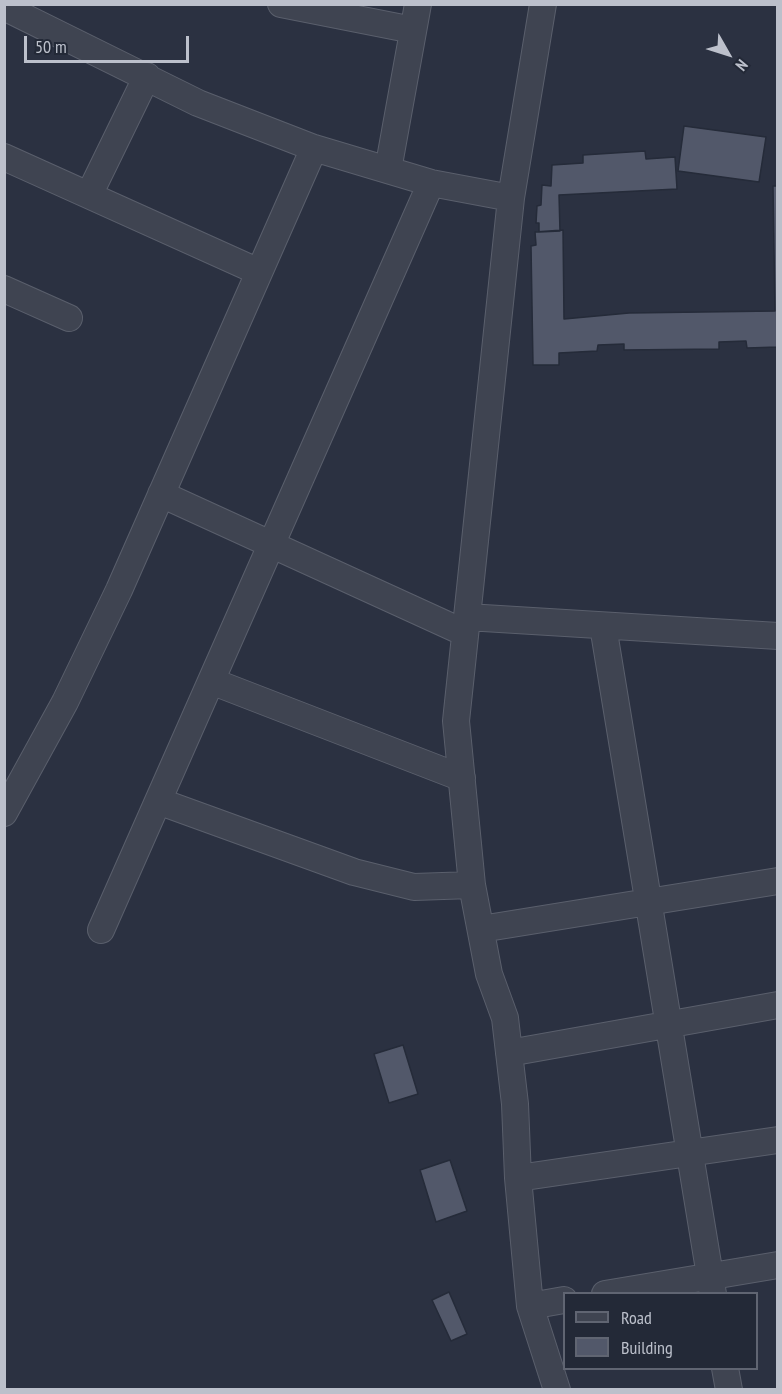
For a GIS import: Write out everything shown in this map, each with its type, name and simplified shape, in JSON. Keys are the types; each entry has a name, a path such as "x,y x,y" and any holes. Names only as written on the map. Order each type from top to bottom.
{"street":[{"path":"281,4 413,30"},
{"path":"388,170 418,4"},
{"path":"543,4 512,198 456,721 472,885 489,974 505,1018 515,1104 518,1178 530,1306 557,1389"},
{"path":"14,8 198,103 314,148 431,183 512,198"},
{"path":"89,195 147,76"},
{"path":"4,813 70,692 119,590 314,148"},
{"path":"4,157 259,272"},
{"path":"101,930 431,183"},
{"path":"4,289 69,318"},
{"path":"161,494 271,545 466,625 603,626 777,636"},
{"path":"603,626 712,1285"},
{"path":"211,681 462,778"},
{"path":"158,801 354,872 414,887 472,885"},
{"path":"481,929 777,881"},
{"path":"509,1053 777,1005"},
{"path":"518,1178 777,1140"},
{"path":"618,1292 712,1285 777,1265"},
{"path":"530,1306 563,1300"},
{"path":"725,1370 729,1389"}],"building":[{"path":"684,126 766,137 759,182 678,171"},
{"path":"645,151 646,159 675,157 677,189 559,195 560,231 539,232 539,223 536,223 537,206 541,205 542,185 551,186 552,165 583,163 583,155"},
{"path":"773,186 778,186 778,347 747,348 746,341 719,342 719,349 624,350 624,344 598,345 597,351 559,353 559,365 533,365 531,246 536,245 535,232 563,230 564,319 629,313 775,311"},
{"path":"403,1045 418,1094 389,1103 374,1054"},
{"path":"450,1160 467,1211 436,1222 420,1170"},
{"path":"449,1292 467,1334 451,1341 432,1300"}]}
